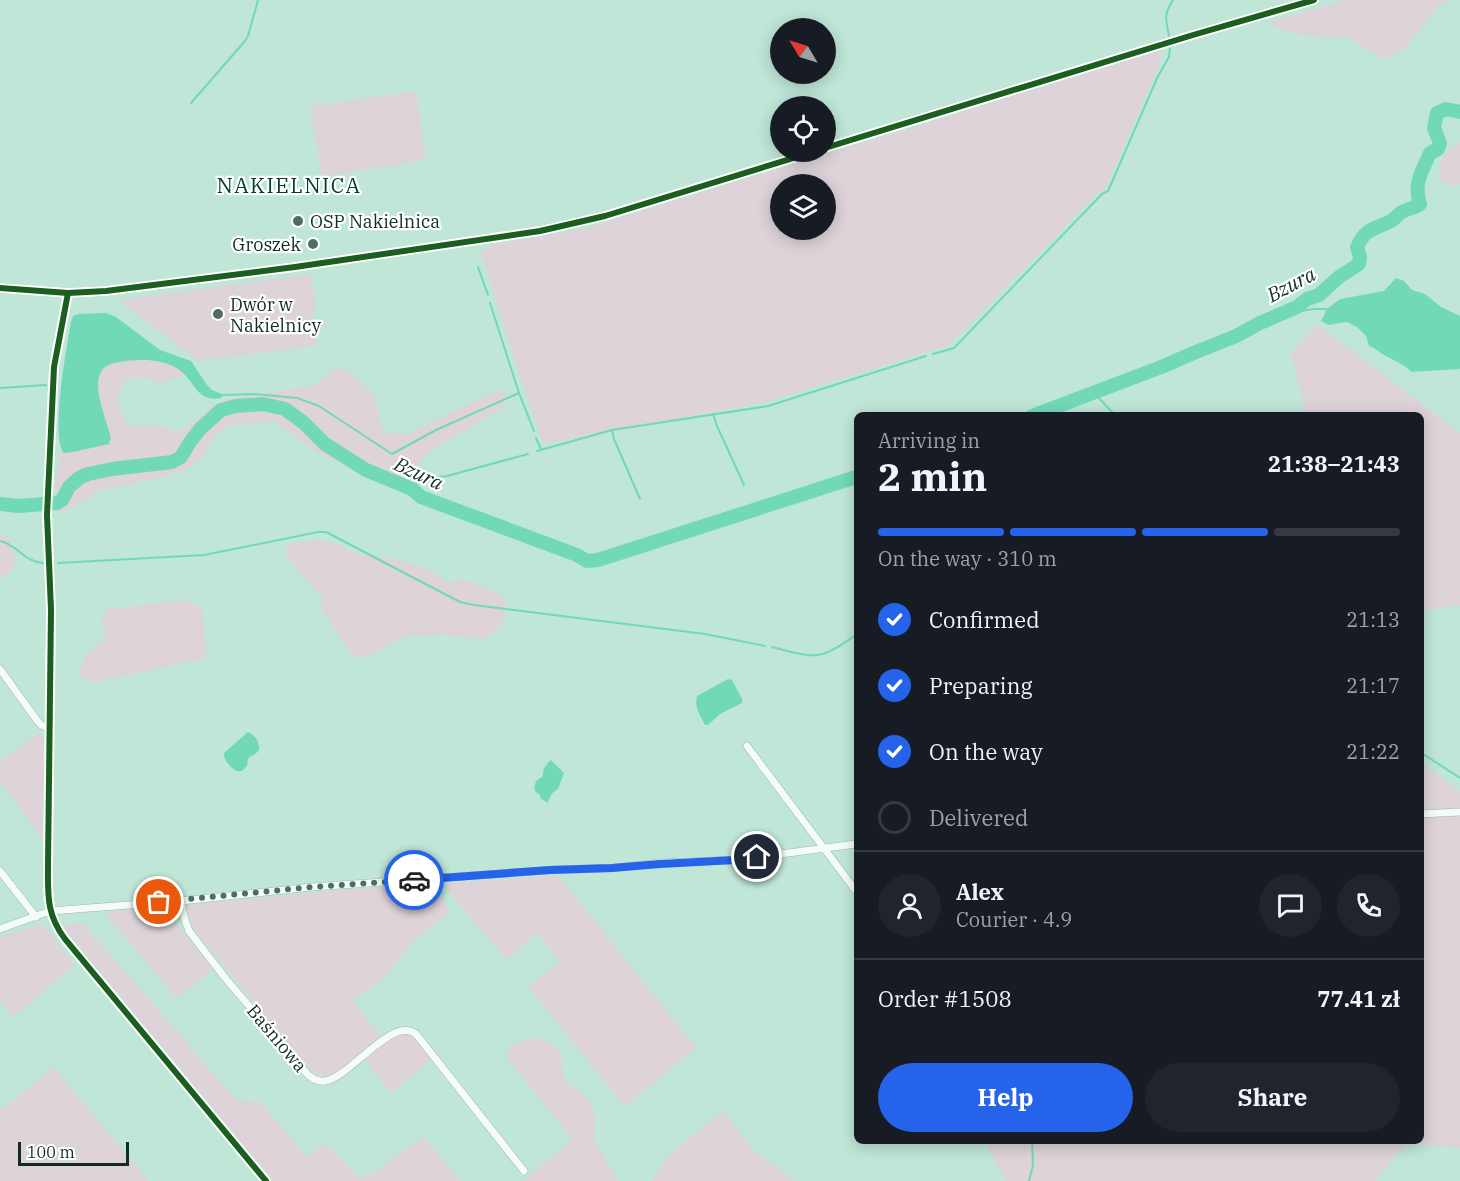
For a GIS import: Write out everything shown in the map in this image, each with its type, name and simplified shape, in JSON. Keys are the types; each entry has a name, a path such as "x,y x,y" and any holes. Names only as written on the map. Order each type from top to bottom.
{"street":[{"path":"836,145 1314,0"},
{"path":"0,288 68,293 118,289 295,267 540,231 605,216 780,162"},
{"path":"68,293 54,366 47,515 51,610 48,883 50,911 65,939 266,1181"},
{"path":"0,669 36,719 49,728"},
{"path":"747,746 854,888"},
{"path":"1424,814 1460,812"},
{"path":"0,929 50,911 181,901 312,887 550,870 735,860 854,844"},
{"path":"0,871 36,917"},
{"name":"Baśniowa","path":"181,901 189,931 226,979 308,1075 315,1080 333,1079 387,1038 405,1029 412,1031 525,1171"}],"shaded area":[{"path":"1347,0 1448,0 1439,7 1402,51 1383,59 1345,36 1332,38 1294,34 1266,23"},
{"path":"1160,50 1159,66 1106,187 949,345 769,401 543,444 481,252 491,245 587,228 801,162 836,162 836,151"},
{"path":"416,91 426,160 322,177 310,106"},
{"path":"1460,142 1460,184 1450,187 1440,180 1441,162 1449,149"},
{"path":"311,274 316,305 312,319 316,346 198,361 118,300"},
{"path":"1396,278 1404,281 1412,290 1425,294 1441,307 1460,316 1459,369 1412,372 1369,346 1366,336 1357,327 1347,322 1328,325 1321,321 1327,309 1340,299 1384,291"},
{"path":"106,313 116,317 160,350 191,361 207,385 224,395 213,399 206,397 178,369 165,363 141,360 110,364 101,371 98,380 99,396 111,438 109,444 64,453 60,444 59,411 71,322 73,316 79,314"},
{"path":"1317,324 1460,433 1460,606 1424,610 1424,412 1305,412 1291,353"},
{"path":"129,360 159,362 186,374 162,383 145,378 132,378 122,383 118,403 120,413 134,428 153,424 171,430 181,430 197,420 208,408 227,399 312,386 318,384 330,371 339,368 348,372 374,395 381,426 387,433 408,434 493,392 506,393 504,407 424,455 414,474 391,486 320,454 273,421 229,425 213,438 203,456 184,471 99,490 78,505 60,513 55,486 61,449 64,453 104,411 98,387 101,370 105,366"},
{"path":"0,535 8,537 15,556 14,568 0,580"},
{"path":"320,540 337,544 359,554 395,559 423,567 448,582 461,579 481,585 504,597 506,616 486,639 447,635 406,636 369,656 360,658 351,654 321,608 322,597 289,559 285,549 290,543"},
{"path":"187,600 202,609 207,658 90,683 78,673 88,653 102,643 105,636 101,620 107,609"},
{"path":"728,679 732,680 742,703 705,725 697,707 697,696"},
{"path":"248,732 257,739 259,750 250,757 247,766 242,771 236,771 226,761 224,753"},
{"path":"39,733 44,738 42,840 0,782 0,761"},
{"path":"551,760 564,773 558,789 554,791 548,803 540,798 535,787 536,781 543,776 545,767"},
{"path":"1424,764 1460,791 1460,1148 1407,1144 1424,1144"},
{"path":"558,875 696,1048 625,1106 528,987 560,962 538,933 506,959 447,890 448,883"},
{"path":"418,885 430,887 450,911 415,940 380,981 352,1000 380,1035 346,1065 327,1076 317,1074 302,1062 196,932 188,914 187,905 339,890"},
{"path":"172,907 175,922 213,970 176,998 104,912"},
{"path":"83,923 236,1100 261,1102 306,1157 325,1144 360,1177 371,1174 424,1137 460,1181 273,1181 62,926"},
{"path":"40,924 45,927 75,965 13,1017 0,1001 0,937"},
{"path":"404,1034 417,1040 431,1060 391,1093 364,1059 388,1041"},
{"path":"528,1038 543,1040 557,1048 563,1062 562,1073 569,1085 591,1102 595,1115 594,1140 618,1181 522,1181 572,1140 505,1055 513,1045"},
{"path":"54,1067 148,1181 0,1181 0,1111"},
{"path":"722,1111 753,1149 794,1181 652,1181 667,1157"},
{"path":"985,1144 1407,1144 1374,1181 1006,1181"}],"waterway":[{"path":"191,103 245,41 258,0"},
{"path":"1169,36 1166,17 1173,0"},
{"path":"933,354 954,348 1102,194 1108,191 1158,76 1169,57 1170,48"},
{"name":"Bzura","path":"1043,412 1236,336 1319,295 1339,277 1359,264 1360,257 1357,247 1367,232 1420,204 1417,190 1419,178 1430,153 1438,149 1440,143 1434,128 1437,113 1446,109 1460,112"},
{"path":"478,267 488,295"},
{"path":"490,303 519,393 534,431"},
{"path":"1297,307 1301,311 1327,309"},
{"path":"537,451 612,430 768,406 926,356"},
{"path":"0,388 46,385"},
{"path":"1093,392 1112,412"},
{"path":"224,395 253,394 297,398 319,406 392,454 436,430 519,393"},
{"name":"Bzura","path":"0,504 18,506 57,503 62,500 69,487 88,474 172,462 181,457 201,428 221,410 236,406 263,404 285,409 304,423 325,444 366,470 412,489 421,497 577,555 587,561 598,560 854,478"},
{"path":"713,414 744,485"},
{"path":"612,430 640,499"},
{"path":"536,438 541,449"},
{"path":"412,489 416,484 429,478 447,476 528,454"},
{"path":"58,563 204,555 326,532 460,602 705,634 765,646"},
{"path":"0,541 31,560 43,563"},
{"path":"772,647 800,654 817,655 832,650 854,636"},
{"path":"1424,755 1460,778"},
{"path":"1029,1181 1033,1165 1032,1144"}],"cycle path":[{"path":"836,145 1314,0"},
{"path":"0,288 68,293 106,291 295,267 540,231 605,216 780,162"},
{"path":"68,293 54,367 47,515 51,610 48,885 51,912 65,939 266,1181"}],"way so far":[{"path":"159,902 414,880"}],"place":[{"name":"OSP Nakielnica","path":"298,221"},
{"name":"Groszek","path":"313,244"},
{"name":"Dwór w Nakielnicy","path":"218,314"}],"district":[{"name":"NAKIELNICA","path":"289,185"}],"route":[{"path":"414,880 757,857"}]}
